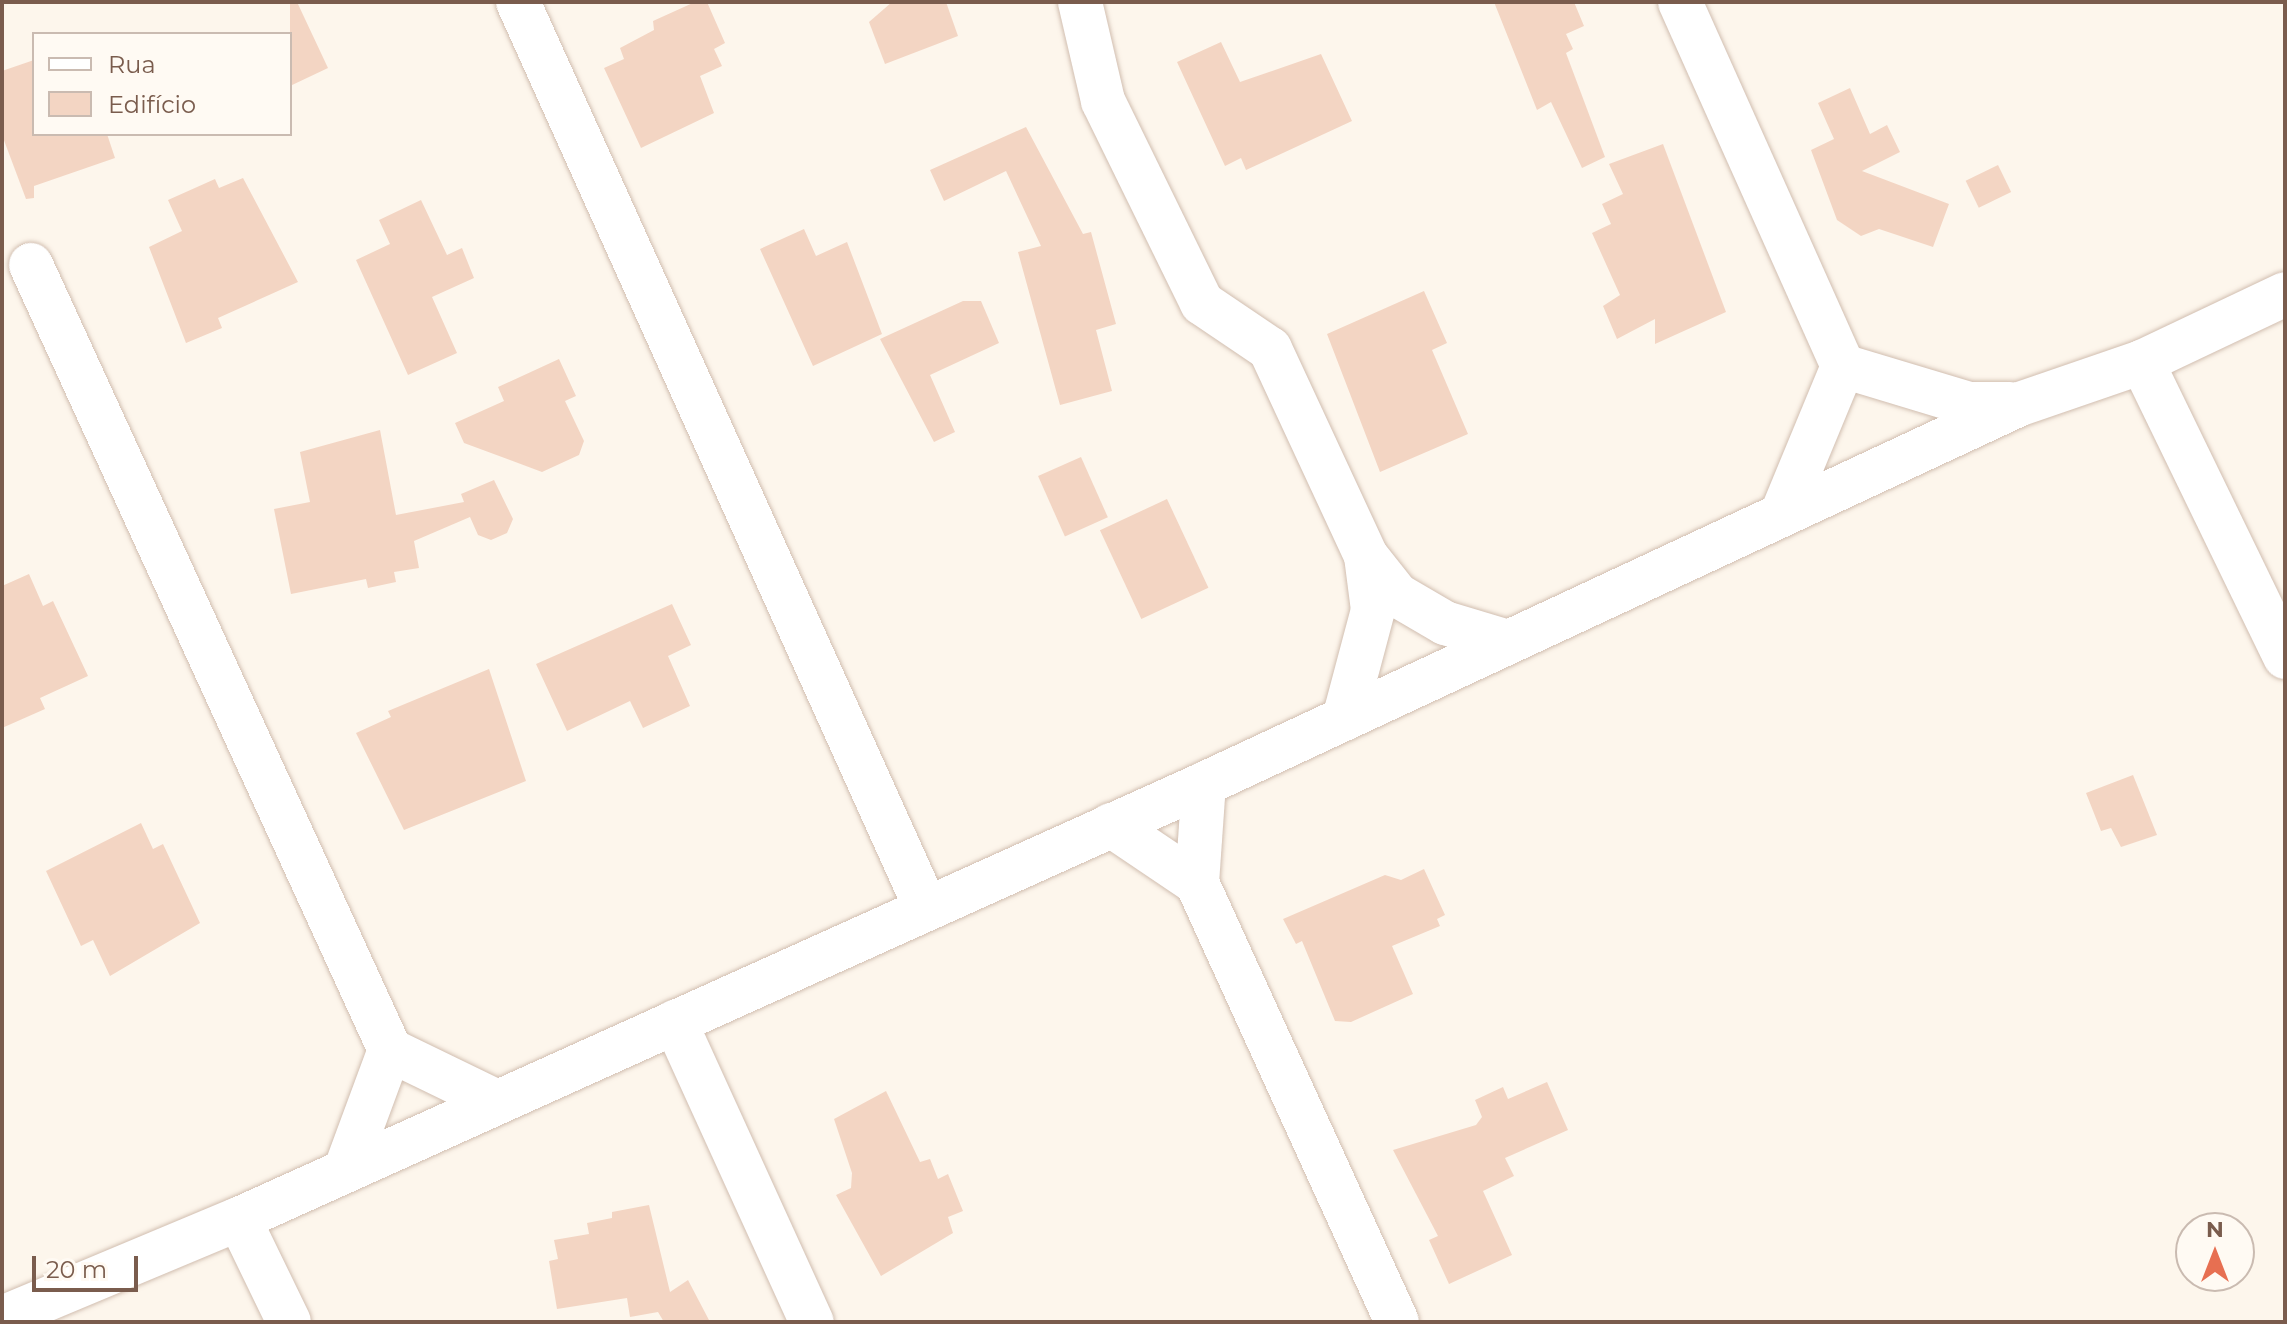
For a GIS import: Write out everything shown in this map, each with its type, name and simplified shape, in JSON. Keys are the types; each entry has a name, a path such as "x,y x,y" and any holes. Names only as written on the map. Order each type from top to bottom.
{"street":[{"path":"518,2 926,908"},
{"path":"1080,2 1103,101 1202,303 1270,349 1366,556 1397,595 1445,623 1508,642"},
{"path":"1680,2 1843,366 1783,511"},
{"path":"31,265 390,1050 493,1100"},
{"path":"2,1318 239,1219 493,1100 675,1022 1204,784 1783,511 2020,404 2142,362 2285,294"},
{"path":"2142,362 2285,657"},
{"path":"1843,366 1969,404 2020,404"},
{"path":"1344,719 1373,610 1366,556"},
{"path":"1204,784 1197,883 1397,1322"},
{"path":"1111,825 1197,883"},
{"path":"675,1022 812,1322"},
{"path":"347,1166 390,1050"},
{"path":"239,1219 289,1322"}],"building":[{"path":"290,2 297,2 328,68 292,85 292,32"},
{"path":"695,2 707,2 725,43 714,49 722,66 700,76 714,113 641,148 604,68 624,59 620,48 654,30 653,21"},
{"path":"892,2 946,2 958,36 885,64 869,22"},
{"path":"1494,2 1574,2 1584,26 1566,34 1573,49 1566,53 1605,157 1582,168 1551,102 1537,110"},
{"path":"1221,42 1240,82 1321,54 1352,121 1246,170 1241,158 1225,166 1177,62"},
{"path":"32,61 32,136 108,136 115,158 34,186 34,198 26,199 2,135 2,71"},
{"path":"1850,88 1870,134 1887,125 1900,152 1862,171 1949,204 1933,247 1879,229 1861,236 1837,220 1811,150 1834,139 1818,103"},
{"path":"1026,127 1083,234 1091,232 1116,324 1096,330 1112,391 1060,405 1018,252 1041,246 1006,171 944,201 930,170"},
{"path":"1663,144 1726,312 1655,344 1655,319 1617,339 1603,306 1620,295 1592,233 1611,224 1602,204 1623,194 1609,164"},
{"path":"1998,165 2011,192 1979,208 1966,181"},
{"path":"243,178 298,282 218,318 222,328 186,343 149,247 182,231 168,200 215,179 219,188"},
{"path":"421,200 447,255 462,248 474,278 432,297 457,353 408,375 356,260 390,244 379,220"},
{"path":"804,229 816,256 847,242 882,334 813,366 760,249"},
{"path":"1424,291 1447,343 1432,350 1468,434 1380,472 1327,334"},
{"path":"963,301 981,301 999,343 930,375 955,432 934,442 880,339"},
{"path":"559,359 576,396 565,401 584,441 579,455 542,472 464,443 455,423 504,401 498,387"},
{"path":"380,430 396,515 464,502 461,494 494,480 513,519 507,533 491,540 478,535 470,517 414,541 419,568 394,572 396,582 368,588 366,579 291,594 274,509 310,502 300,452"},
{"path":"1081,457 1108,517 1065,536 1038,476"},
{"path":"1167,499 1208,588 1141,619 1100,530"},
{"path":"29,574 43,606 53,601 88,676 40,698 45,709 2,728 2,586"},
{"path":"672,604 691,645 668,656 690,706 643,728 630,701 567,731 536,664"},
{"path":"489,669 526,781 404,830 356,733 391,717 388,711"},
{"path":"2133,775 2157,835 2121,847 2111,828 2101,831 2086,793"},
{"path":"141,823 153,849 163,844 200,923 110,976 93,940 81,946 46,871"},
{"path":"1424,869 1445,915 1437,919 1440,926 1392,946 1413,994 1351,1022 1335,1021 1302,941 1296,944 1283,919 1385,875 1401,880"},
{"path":"1547,1082 1568,1130 1505,1158 1514,1176 1483,1191 1512,1255 1449,1284 1429,1240 1438,1236 1393,1150 1476,1125 1482,1117 1475,1100 1503,1087 1508,1099"},
{"path":"886,1091 920,1162 930,1159 938,1179 948,1174 963,1211 948,1217 953,1233 881,1276 836,1195 851,1188 852,1173 834,1119"},
{"path":"649,1205 670,1292 688,1280 710,1322 664,1322 658,1312 630,1317 627,1298 557,1309 549,1261 558,1259 554,1240 589,1234 587,1223 612,1218 612,1212"}]}
